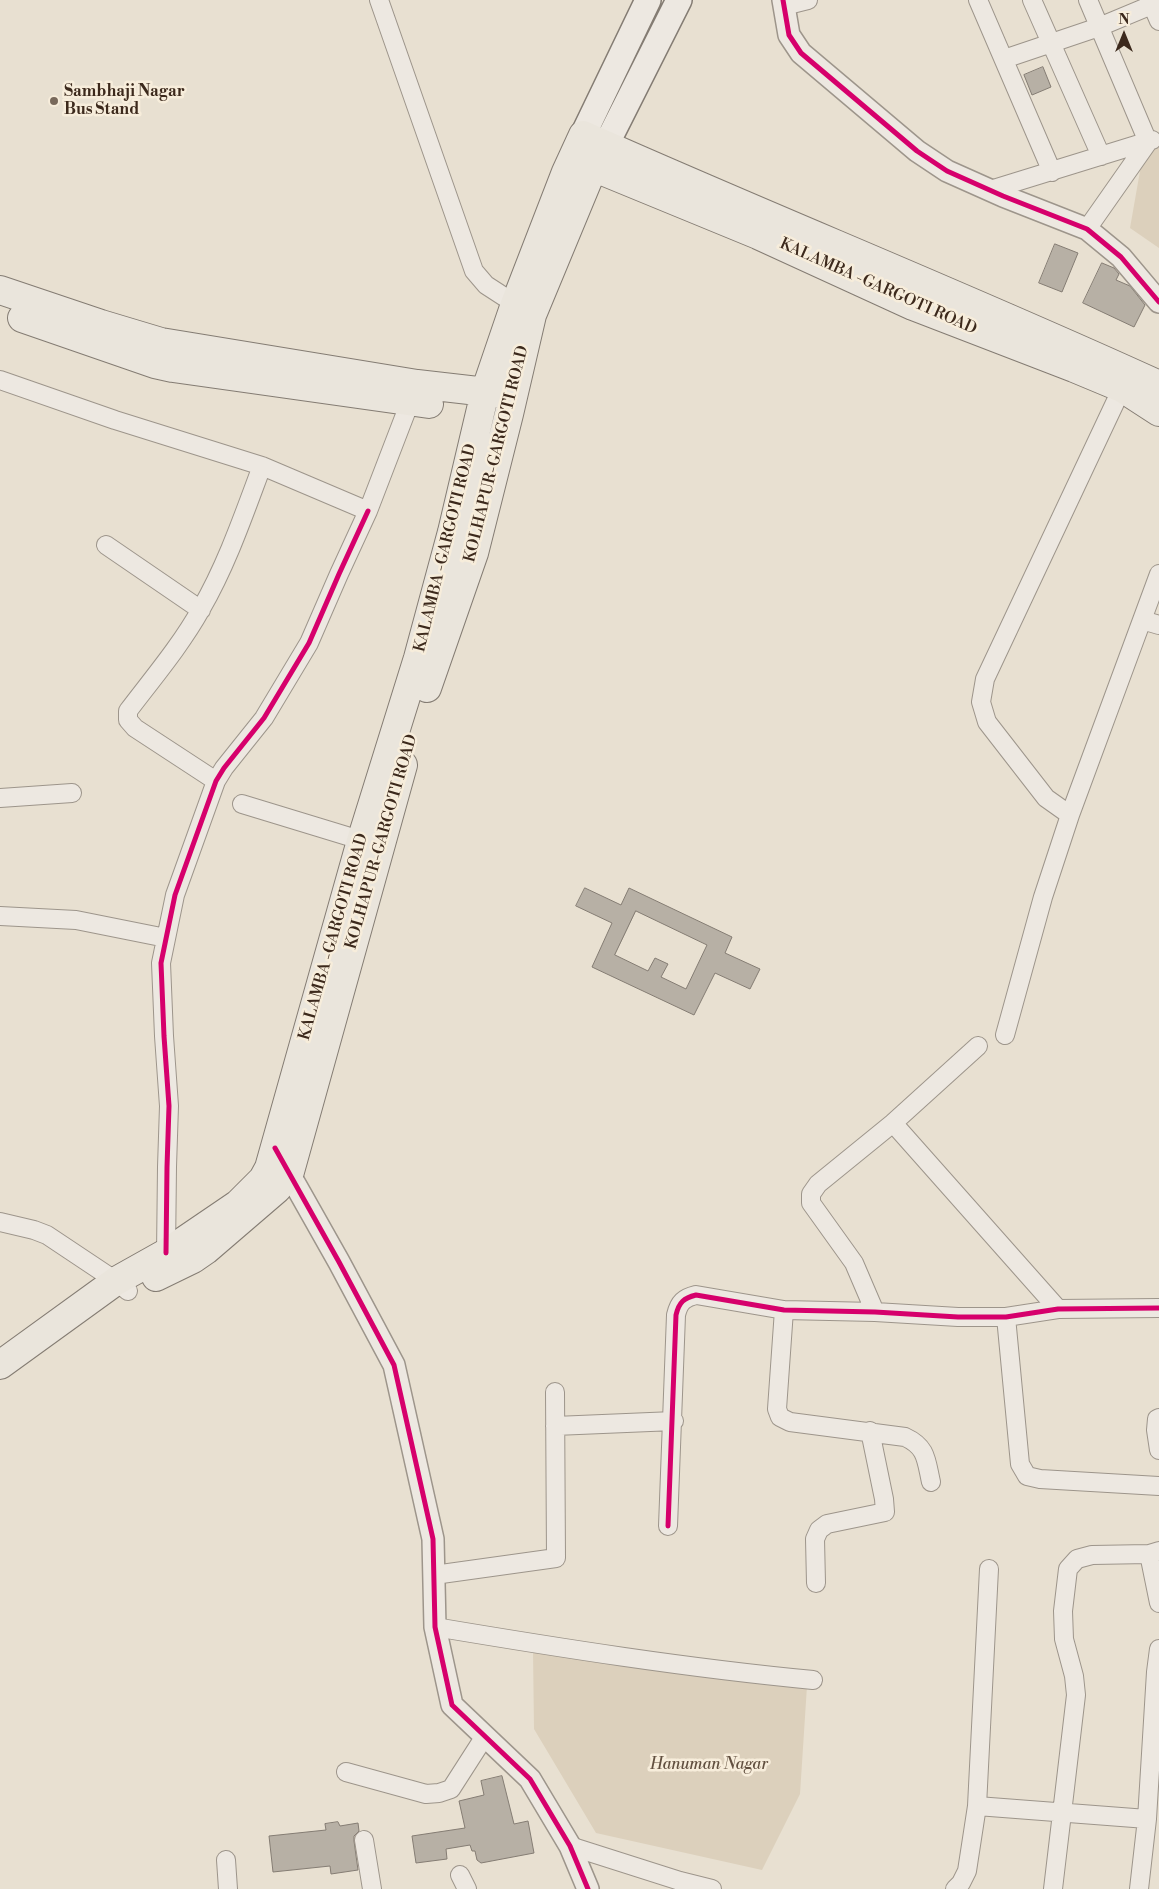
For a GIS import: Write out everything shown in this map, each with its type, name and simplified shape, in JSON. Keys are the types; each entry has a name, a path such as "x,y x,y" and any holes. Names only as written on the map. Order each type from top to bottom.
{"main road":[{"name":"KALAMBA -GARGOTI ROAD","path":"0,1365 122,1286 166,1253 238,1204 263,1179 269,1168 371,844 452,532 483,401 524,310 589,152 648,0"},
{"name":"KALAMBA -GARGOTI ROAD","path":"589,152 679,0"},
{"name":"KALAMBA -GARGOTI ROAD","path":"589,152 758,235 913,306 1122,388 1159,412"},
{"path":"589,152 1080,349 1159,385"},
{"path":"0,290 161,342 413,393"},
{"path":"0,310 155,364 173,368 511,405"},
{"name":"KOLHAPUR-GARGOTI ROAD","path":"0,1387 122,1286 193,1259 206,1250 277,1189 289,1175 371,844 474,553 511,405 524,310"}],"street":[{"path":"379,0 474,271 486,285 524,310"},
{"path":"808,0 783,3 788,35 801,53 917,151 947,171 1087,229 1121,257 1159,302"},
{"path":"978,0 1052,172"},
{"path":"1032,0 1101,156"},
{"path":"1088,0 1099,27 1154,139"},
{"path":"1004,59 1099,27 1154,2 1159,21"},
{"path":"990,190 1154,139"},
{"path":"1087,229 1154,139"},
{"path":"0,380 115,420 262,466 368,511"},
{"path":"1070,816 1046,798 987,722 982,702 986,679 1122,388"},
{"path":"166,1253 166,1167 170,1106 164,1036 161,963 175,895 216,781 224,768 264,718 309,643 338,574 368,511 413,393"},
{"path":"216,781 135,728 128,720 128,711 177,647 201,610 220,574 262,466"},
{"path":"106,546 201,610"},
{"path":"1005,1035 1044,896 1070,816 1151,623 1159,574"},
{"path":"0,798 72,793"},
{"path":"242,804 371,844"},
{"path":"0,916 76,920 166,938"},
{"path":"875,1312 854,1263 811,1203 811,1194 818,1184 893,1123 978,1046"},
{"path":"893,1123 1058,1309"},
{"path":"275,1148 394,1365 433,1539 435,1626 452,1705 530,1779 570,1846 588,1889"},
{"path":"0,1222 47,1235 122,1286"},
{"path":"668,1526 674,1421 676,1315 678,1306 685,1298 696,1295 784,1310 875,1312 958,1317 1006,1317 1058,1309 1159,1308"},
{"path":"784,1310 777,1408 780,1417 790,1422 905,1436 916,1442 924,1452 931,1482"},
{"path":"1006,1317 1020,1464 1026,1476 1040,1479 1159,1486"},
{"path":"434,1575 556,1558 555,1392"},
{"path":"1159,1418 1157,1419 1156,1430 1159,1450"},
{"path":"555,1426 674,1421"},
{"path":"816,1583 815,1539 819,1530 827,1524 885,1512 870,1431"},
{"path":"1053,1889 1076,1695 1074,1676 1064,1639 1063,1611 1068,1569 1077,1559 1092,1555 1154,1552 1159,1603"},
{"path":"955,1889 967,1871 978,1806 989,1569"},
{"path":"435,1626 555,1648 814,1680"},
{"path":"1139,1889 1156,1736 1156,1672 1159,1650"},
{"path":"346,1772 426,1794 439,1794 451,1789 485,1736"},
{"path":"978,1806 1147,1819"},
{"path":"364,1840 372,1889"},
{"path":"570,1846 680,1881 712,1889"},
{"path":"226,1860 228,1889"}],"green space":[{"path":"1159,147 1159,248 1130,228 1143,154"},
{"name":"Hanuman Nagar","path":"533,1651 807,1686 800,1794 762,1870 596,1833 534,1729"}],"building":[{"path":"1043,67 1051,87 1032,95 1024,75"},
{"path":"1055,244 1078,253 1062,292 1039,283"},
{"path":"1102,263 1114,268 1119,274 1116,280 1130,286 1145,305 1134,327 1083,303"},
{"path":"585,888 621,905 629,888 732,937 725,953 760,969 750,989 715,973 694,1015 592,967 612,923 576,906","holes":["636,911 707,945 686,989 661,977 668,964 655,958 648,971 615,955"]},
{"path":"502,1776 514,1824 528,1821 534,1853 481,1863 477,1860 475,1851 472,1851 470,1845 446,1849 447,1859 416,1863 412,1836 465,1828 459,1801 484,1795 481,1781"},
{"path":"338,1822 340,1826 358,1823 359,1831 354,1836 354,1841 358,1870 331,1874 330,1866 273,1872 269,1836 326,1830 325,1824"}],"cycle path":[{"path":"783,0 789,35 801,53 917,151 947,171 1003,196 1087,229 1121,257 1159,302"},
{"path":"166,1253 169,1106 161,963 175,895 216,781 224,768 264,718 309,643 368,511"},
{"path":"275,1148 394,1365 433,1539 435,1627 452,1705 530,1779 570,1846 588,1889"},
{"path":"668,1526 676,1315 680,1304 688,1298 696,1295 784,1310 875,1312 958,1317 1006,1317 1058,1309 1159,1308"}],"place":[{"name":"Sambhaji Nagar Bus Stand","path":"54,101"}]}
